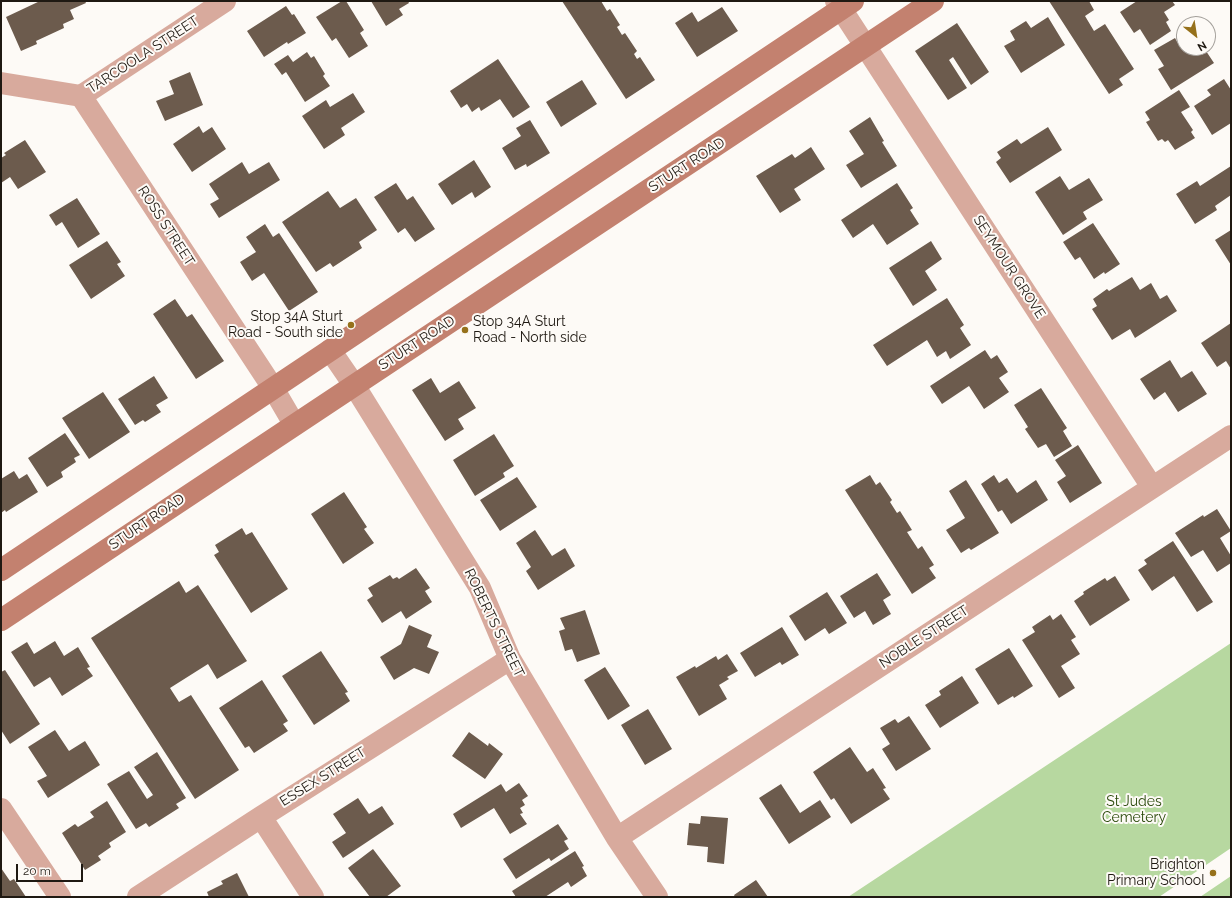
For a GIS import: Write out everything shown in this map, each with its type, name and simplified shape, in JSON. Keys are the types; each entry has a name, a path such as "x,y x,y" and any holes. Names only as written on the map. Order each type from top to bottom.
{"main road":[{"name":"STURT ROAD","path":"1,620 294,424 866,47 933,1"},
{"path":"1,570 843,4"}],"street":[{"name":"TARCOOLA STREET","path":"81,96 225,1"},
{"name":"SEYMOUR GROVE","path":"843,4 866,47 1152,487"},
{"path":"1,83 81,96"},
{"name":"ROSS STREET","path":"81,96 273,388 294,424"},
{"name":"ROBERTS STREET","path":"330,350 354,385 480,588 510,659 617,838 657,897"},
{"name":"NOBLE STREET","path":"617,838 1231,436"},
{"name":"ESSEX STREET","path":"138,897 510,659"},
{"path":"1,809 60,897"},
{"path":"261,817 312,897"}],"green space":[{"name":"St Judes Cemetery","path":"1231,643 1231,848 1159,897 848,897"},
{"path":"1231,876 1231,897 1200,897"}],"building":[{"path":"40,1 85,1 86,3 70,10 74,19 63,24 64,28 36,41 37,44 21,51 6,17"},
{"path":"342,1 346,1 364,30 360,33 368,46 349,58 336,38 332,41 316,17"},
{"path":"371,1 408,1 409,3 399,9 403,15 386,26"},
{"path":"562,1 601,1 607,11 610,9 620,25 617,27 622,35 625,33 637,51 634,54 637,59 640,57 655,80 626,99"},
{"path":"1049,1 1089,1 1094,10 1085,16 1094,31 1105,24 1134,69 1119,79 1123,85 1109,94"},
{"path":"1137,1 1172,1 1175,5 1164,12 1169,20 1166,22 1171,31 1150,45 1140,29 1134,33 1120,12"},
{"path":"286,6 292,15 294,14 306,33 288,44 287,42 264,57 247,31"},
{"path":"722,7 738,31 697,57 675,23 692,12 698,22"},
{"path":"1048,17 1065,45 1021,73 1004,46 1015,40 1010,31 1026,21 1031,28"},
{"path":"957,23 989,72 971,85 953,57 949,60 967,88 948,100 915,51"},
{"path":"1175,38 1176,56 1209,56 1214,63 1171,90 1158,69 1164,66 1154,50"},
{"path":"307,52 311,58 314,56 325,74 323,76 330,86 305,102 286,72 282,75 274,64 288,55 293,62"},
{"path":"498,59 530,107 513,118 500,99 481,111 479,107 472,112 467,104 461,108 450,91"},
{"path":"190,72 203,105 165,121 156,101 174,94 169,81"},
{"path":"1224,79 1231,90 1231,123 1212,135 1194,106 1211,95 1207,90"},
{"path":"582,80 597,104 561,127 546,102"},
{"path":"1179,90 1190,107 1181,112 1193,130 1191,132 1195,138 1175,150 1168,140 1165,142 1162,139 1158,141 1146,122 1150,120 1145,112"},
{"path":"353,93 365,112 341,128 345,135 324,149 302,116 326,100 330,107"},
{"path":"870,117 884,141 882,142 897,166 861,188 846,165 864,154 849,131"},
{"path":"530,120 550,153 527,167 526,164 515,170 502,148 521,136 516,128"},
{"path":"199,126 203,133 212,127 226,149 192,172 173,144"},
{"path":"1048,127 1062,150 1010,183 996,162 1001,158 997,152 1017,139 1021,144"},
{"path":"25,140 46,172 18,189 10,177 1,183 1,158 6,155 4,153"},
{"path":"811,147 825,169 794,189 801,200 780,213 756,176 792,154 795,158"},
{"path":"474,160 491,187 475,198 472,192 452,205 438,184"},
{"path":"242,162 249,174 269,162 280,180 219,218 210,204 219,199 209,184"},
{"path":"1231,166 1231,195 1215,206 1217,210 1195,224 1176,194 1197,181 1200,186"},
{"path":"1060,176 1069,190 1089,178 1103,200 1083,212 1087,219 1063,235 1035,192"},
{"path":"396,183 407,200 413,196 435,229 415,242 405,228 398,233 374,197"},
{"path":"897,183 913,208 910,210 919,224 887,245 873,224 853,238 841,220"},
{"path":"328,191 340,208 356,198 377,230 359,242 362,248 333,267 330,263 316,272 282,222"},
{"path":"77,198 100,234 78,248 62,222 56,226 49,215"},
{"path":"1093,223 1120,264 1094,279 1080,257 1075,260 1063,242"},
{"path":"265,224 273,237 279,233 318,292 289,311 264,273 252,281 240,262 256,252 246,237"},
{"path":"1231,230 1231,265 1215,240"},
{"path":"107,241 121,262 117,264 125,276 91,299 69,265"},
{"path":"931,241 942,259 925,271 937,290 913,306 889,268"},
{"path":"1132,277 1140,290 1151,283 1160,299 1167,295 1177,311 1135,338 1130,329 1112,340 1092,309 1097,306 1093,299 1107,289 1109,291"},
{"path":"947,298 964,325 960,328 971,345 950,359 946,351 937,357 927,340 887,366 873,345"},
{"path":"175,299 187,317 192,314 224,361 196,379 153,314"},
{"path":"1231,323 1231,369 1226,361 1217,367 1201,343"},
{"path":"985,350 991,359 997,355 1008,372 999,378 1009,392 984,409 969,386 942,404 930,386"},
{"path":"1170,360 1181,378 1192,371 1207,394 1178,412 1165,392 1154,400 1140,379"},
{"path":"154,376 168,398 156,405 161,412 145,422 143,420 135,425 118,399"},
{"path":"431,378 440,393 459,381 476,408 458,419 464,429 445,441 412,390"},
{"path":"1041,388 1067,428 1063,431 1072,446 1054,457 1046,444 1038,448 1025,429 1028,427 1014,405"},
{"path":"103,392 130,432 89,459 62,418"},
{"path":"65,433 80,455 74,458 76,462 61,472 63,477 47,487 28,458"},
{"path":"494,434 514,466 503,473 505,477 475,496 453,460"},
{"path":"1078,445 1102,483 1070,503 1057,482 1066,476 1055,460"},
{"path":"14,471 19,479 27,474 38,492 6,512 5,510 1,513 1,479"},
{"path":"870,475 876,485 880,482 892,500 890,502 897,513 900,511 912,530 907,532 918,549 922,546 934,565 929,568 936,578 912,594 845,490"},
{"path":"994,475 999,483 1007,478 1017,493 1036,480 1048,500 1011,524 1002,510 998,512 981,484"},
{"path":"517,477 537,507 500,531 480,500"},
{"path":"966,480 999,533 971,550 969,548 961,553 946,530 965,518 949,491"},
{"path":"344,492 367,527 364,529 374,543 343,564 311,514"},
{"path":"1217,509 1231,531 1220,538 1231,556 1231,563 1217,572 1203,550 1191,557 1175,533 1203,515 1204,517"},
{"path":"242,528 246,535 252,532 288,589 251,613 214,555 219,552 215,545"},
{"path":"535,530 552,556 565,548 575,566 538,590 526,571 531,567 516,543"},
{"path":"1173,541 1213,602 1197,612 1174,576 1152,591 1138,570 1147,564 1144,560"},
{"path":"416,568 430,588 425,591 432,602 406,619 401,611 382,623 367,600 373,596 368,588 390,575 393,579 397,577 399,579"},
{"path":"877,573 891,595 883,600 891,614 873,625 865,611 854,618 840,596"},
{"path":"1115,576 1130,600 1090,626 1074,601 1084,594 1083,592 1105,578 1107,581"},
{"path":"179,581 186,593 198,585 247,661 217,679 208,664 170,688 179,702 191,695 239,770 195,799 91,638"},
{"path":"827,592 847,623 829,634 825,628 805,641 789,616"},
{"path":"585,610 600,654 577,662 572,649 565,651 559,631 565,629 560,618"},
{"path":"1061,614 1076,637 1071,640 1080,654 1061,666 1075,688 1059,698 1022,640 1035,632 1032,627 1050,615 1053,620"},
{"path":"409,625 432,635 427,647 439,652 429,674 414,668 394,680 380,657 401,644"},
{"path":"782,627 799,655 782,665 780,662 755,677 740,653"},
{"path":"55,641 64,656 78,647 90,667 87,668 93,676 62,696 50,677 34,687 11,652 27,642 34,654"},
{"path":"1009,648 1033,686 1014,698 1013,696 998,705 975,669"},
{"path":"321,651 348,692 345,693 350,701 314,725 282,676"},
{"path":"727,654 738,671 727,677 729,679 719,685 727,699 699,716 676,677 695,666 696,668 716,656 718,660"},
{"path":"605,667 630,706 608,720 584,680"},
{"path":"5,670 40,724 10,744 1,730 1,672"},
{"path":"962,676 979,703 940,728 925,705 941,695 939,691"},
{"path":"262,680 288,721 283,724 288,731 254,753 249,746 245,748 219,708"},
{"path":"648,709 672,749 645,765 621,725"},
{"path":"909,716 931,749 896,771 882,749 890,744 880,728 895,719 898,723"},
{"path":"55,730 69,751 85,741 100,765 48,798 37,781 47,776 28,747"},
{"path":"469,732 488,746 489,743 503,754 485,779 452,756"},
{"path":"850,747 867,772 873,768 886,788 883,789 890,799 851,824 834,798 831,800 813,772"},
{"path":"157,752 186,798 176,804 179,808 149,827 146,823 136,829 107,784 129,771 147,799 153,795 134,767"},
{"path":"519,783 528,796 522,800 525,805 520,808 523,813 520,814 527,824 510,834 494,808 461,828 453,814 501,784 506,792"},
{"path":"781,784 800,813 820,800 831,817 789,844 759,798"},
{"path":"358,798 369,814 382,806 394,824 343,858 332,842 346,833 333,814"},
{"path":"107,801 126,832 109,843 111,847 98,856 101,860 85,870 62,833 75,824 78,827 94,817 90,812"},
{"path":"701,816 728,818 724,864 707,862 708,847 687,845 689,823 700,824"},
{"path":"558,824 568,839 564,841 569,849 551,861 549,858 516,879 503,859"},
{"path":"373,849 401,886 386,897 370,897 348,868"},
{"path":"575,851 584,866 582,867 587,876 571,887 568,882 545,897 516,897 512,891"},
{"path":"1,868 10,881 14,879 26,897 1,897"},
{"path":"237,873 249,897 209,897 207,892 223,884 221,881"},
{"path":"756,880 768,897 735,897 734,895"}],"place":[{"name":"Stop 34A Sturt Road - South side","path":"351,325"},
{"name":"Stop 34A Sturt Road - North side","path":"465,330"},
{"name":"Brighton Primary School","path":"1213,873"}]}
